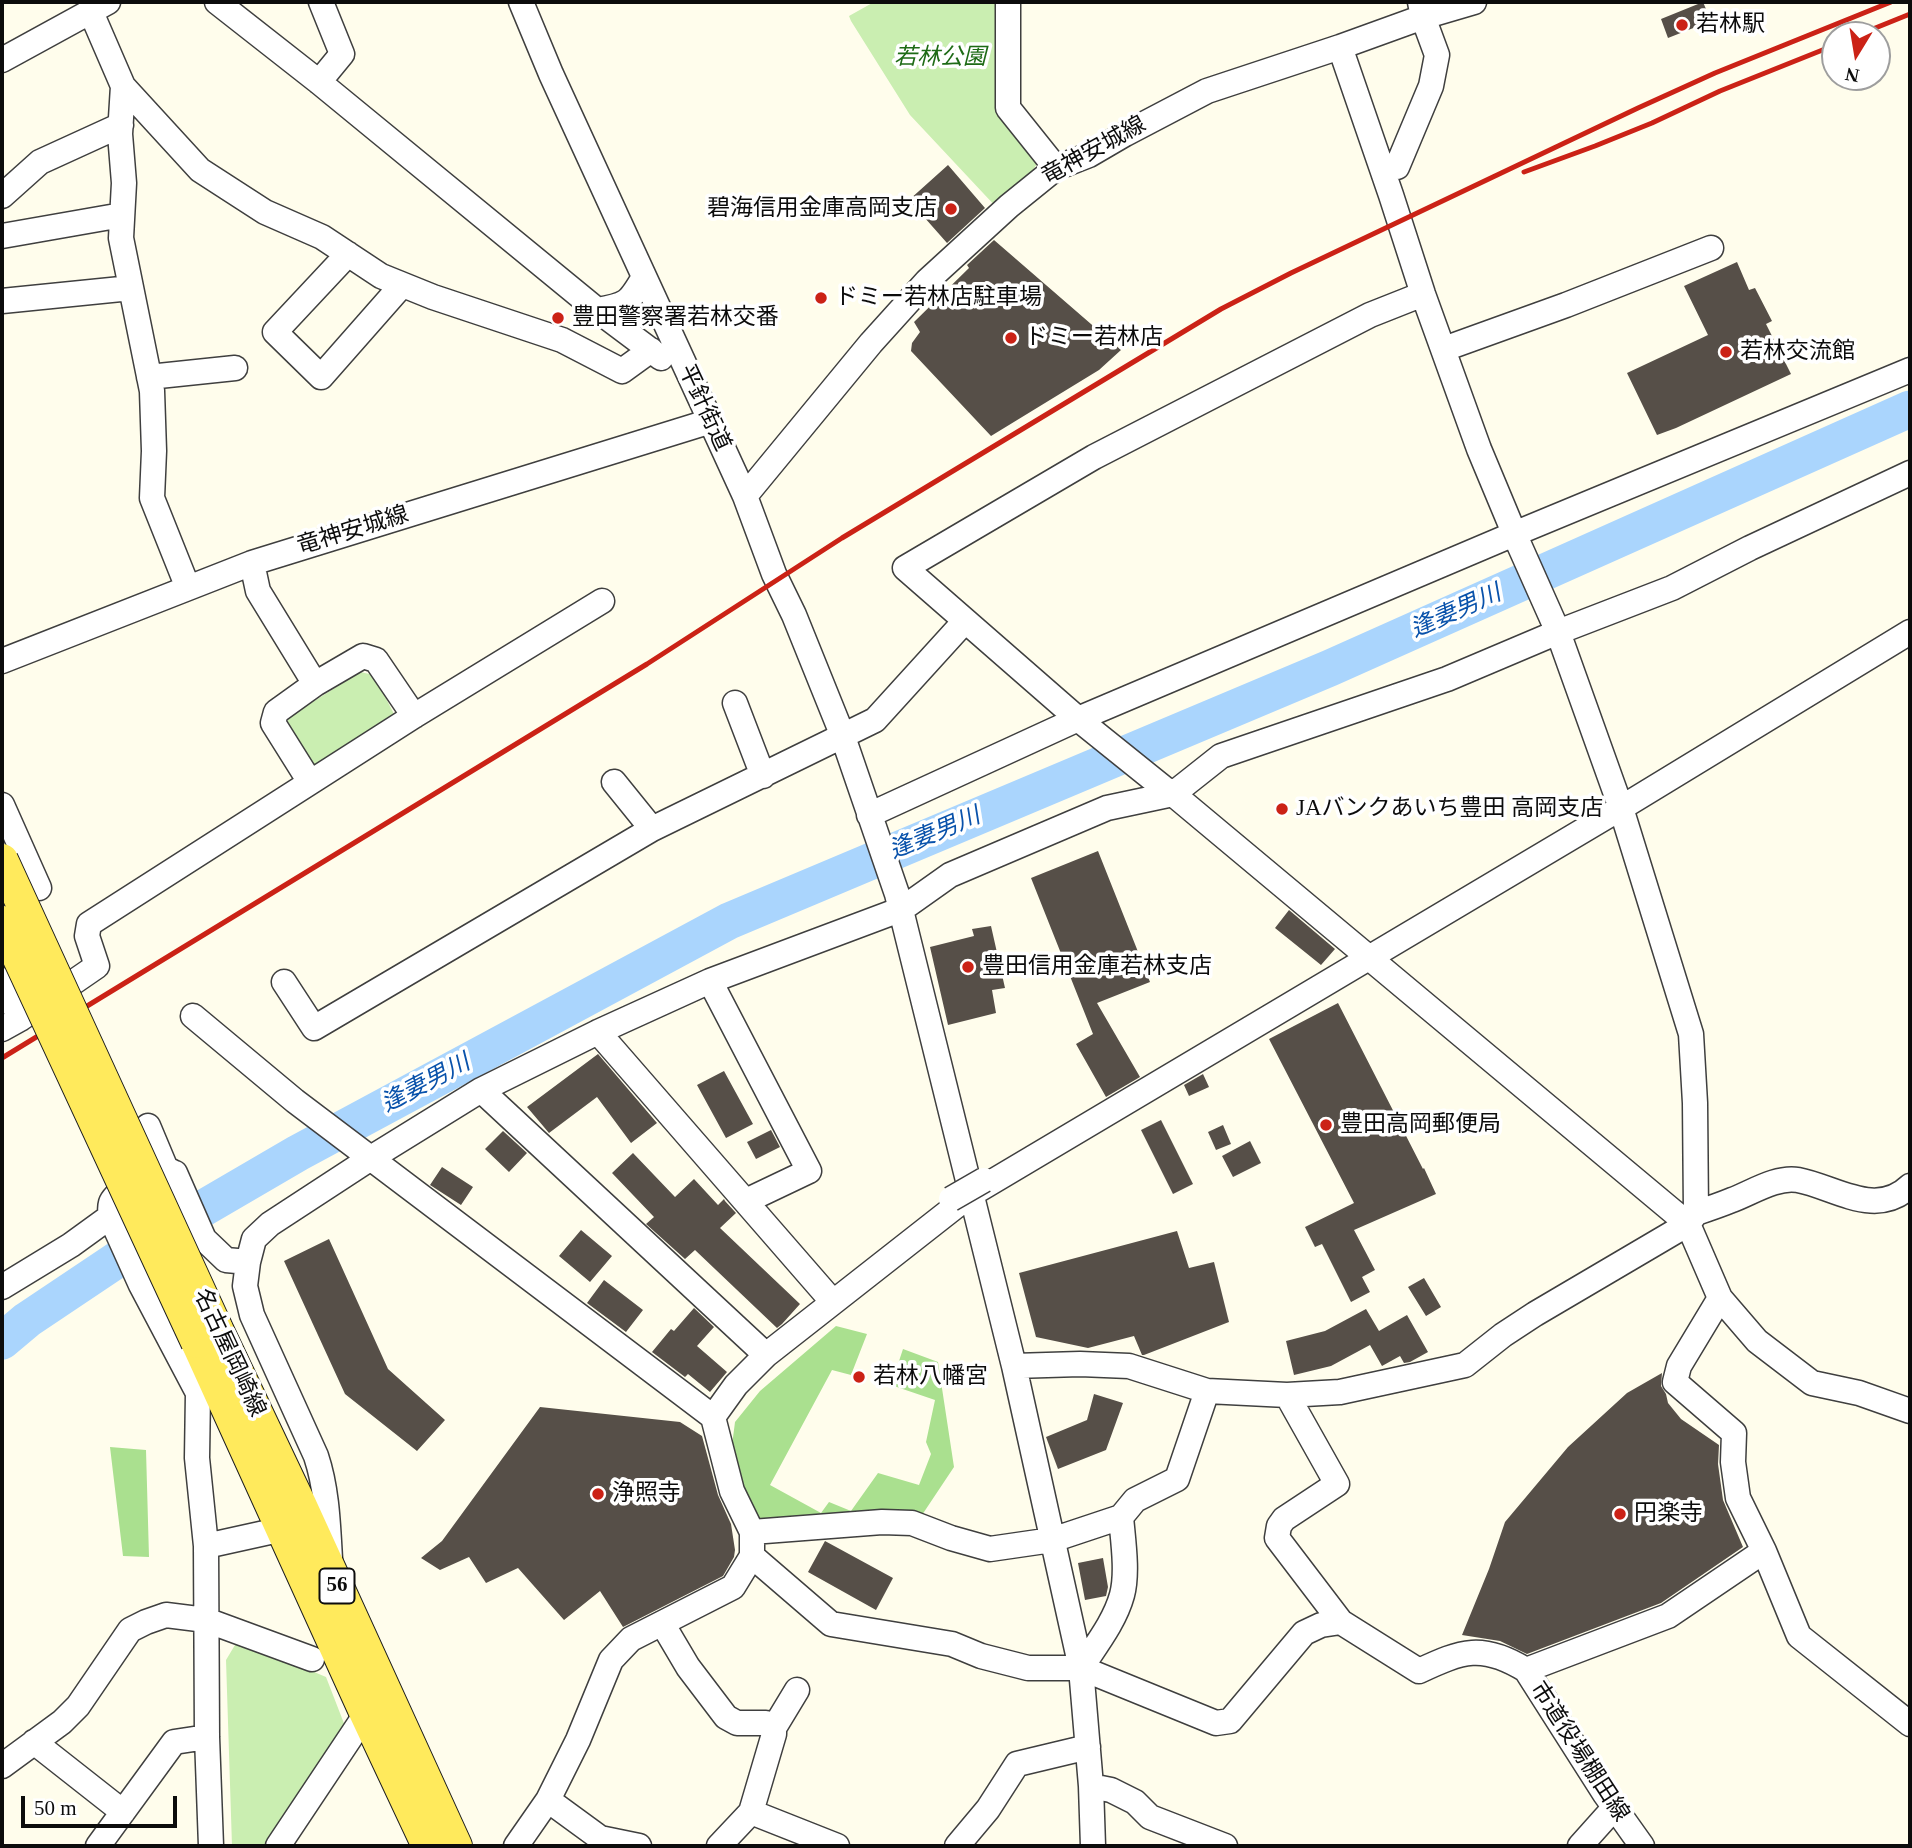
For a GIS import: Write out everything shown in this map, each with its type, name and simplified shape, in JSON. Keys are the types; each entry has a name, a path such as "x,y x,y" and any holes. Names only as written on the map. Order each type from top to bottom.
{"main road":[{"name":"名古屋岡崎線","path":"2,860 206,1335 283,1529 428,1846"},
{"name":"名古屋岡崎線","path":"2,922 206,1335 300,1504 456,1846"}],"street":[{"path":"217,2 597,310 694,385"},
{"path":"319,82 342,54 321,2"},
{"name":"平針街道","path":"521,2 551,74 745,496 774,575 794,615 842,734 900,901 968,1191 1014,1366 1082,1668 1093,1846"},
{"path":"1008,2 1009,108 1055,168"},
{"path":"1397,167 1431,86 1437,55 1422,9 1403,2"},
{"name":"竜神安城線","path":"745,496 927,281 1055,168 1090,155 1207,91 1340,47 1422,9 1474,2"},
{"path":"2,60 100,7 123,86 121,125 124,183 121,238 152,391 152,498 188,588"},
{"path":"1340,47 1423,294 1479,449 1515,537 1557,628 1621,808 1691,1034 1695,1103 1692,1219 1720,1298 1757,1340 1812,1383 1859,1393 1910,1411"},
{"path":"123,86 200,170 265,212 323,237 381,276 433,297 562,340 622,371 651,350"},
{"path":"2,197 40,162 121,125"},
{"path":"2,236 122,215"},
{"path":"1444,349 1566,305 1711,247"},
{"path":"348,254 275,332 321,377 402,285"},
{"path":"597,310 622,304 634,296 644,276"},
{"path":"2,301 131,288"},
{"path":"1423,294 1370,315 1094,457 905,568 1082,722 1169,791 1368,958 1692,1219"},
{"path":"149,377 235,368"},
{"path":"871,817 1082,722 1910,370"},
{"name":"竜神安城線","path":"2,661 252,563 711,421"},
{"path":"331,1574 322,1473 252,1315 245,1286 254,1239 270,1224 370,1158 481,1090 598,1032 1095,813 1169,791 1221,756 1447,679 1557,628 1672,588 1910,473"},
{"path":"252,563 258,591 315,684"},
{"path":"2,980 11,1024 97,966 87,936 89,924 414,716 602,601"},
{"path":"284,982 314,1028 652,829 875,720 965,621"},
{"path":"713,1417 736,1385 765,1355 968,1191 1621,808 1910,632"},
{"path":"310,782 273,723 276,712 315,684 363,656 376,660 414,716"},
{"path":"735,703 763,775"},
{"path":"614,782 652,829"},
{"path":"2,805 39,888"},
{"path":"710,981 809,1171 746,1201"},
{"path":"193,1016 295,1101 713,1417 732,1491 752,1544 831,1624 952,1644 981,1656 1028,1668 1082,1668 1216,1723 1230,1721 1304,1633 1321,1625 1341,1622 1278,1538 1279,1526 1284,1519 1337,1484 1287,1395"},
{"path":"598,1032 832,1301"},
{"path":"481,1090 765,1355"},
{"path":"148,1126 204,1239 226,1259 248,1262"},
{"path":"170,1171 157,1168 118,1191 111,1202 112,1220 141,1285 198,1393 197,1458 206,1546 206,1737 211,1846"},
{"path":"1014,1366 1129,1366 1207,1391 1287,1395 1340,1392 1465,1365 1535,1314 1692,1219 1775,1182 1796,1179 1849,1198 1877,1201 1903,1193 1910,1186"},
{"path":"2,1287 112,1220"},
{"path":"1720,1298 1679,1366 1675,1381 1734,1433 1733,1462 1738,1498 1764,1551 1799,1636 1910,1724"},
{"path":"752,1544 882,1522 912,1523 990,1549 1052,1540 1121,1517 1135,1500 1177,1479 1207,1391"},
{"path":"1082,1668 1110,1624 1122,1594 1125,1553 1121,1517"},
{"path":"206,1546 283,1529"},
{"path":"516,1846 548,1800 578,1740 611,1660 631,1639 733,1587 752,1544"},
{"path":"1526,1670 1668,1616 1764,1551"},
{"path":"2,1766 78,1706 130,1630 166,1615 206,1620 312,1660"},
{"name":"市道役場棚田線","path":"1341,1622 1419,1671 1457,1656 1480,1651 1507,1658 1526,1670 1614,1808 1642,1846"},
{"path":"662,1623 688,1667 726,1717 737,1723 766,1723 774,1728"},
{"path":"719,1846 751,1812 774,1728 797,1690"},
{"path":"278,1846 366,1714"},
{"path":"98,1846 174,1742 206,1737"},
{"path":"34,1742 123,1812"},
{"path":"957,1846 988,1809 1017,1764 1088,1747"},
{"path":"1091,1786 1111,1790 1135,1802 1150,1817 1225,1846"},
{"path":"548,1800 600,1838 639,1846"},
{"path":"1580,1846 1614,1808"},
{"path":"751,1812 837,1846"}],"green space":[{"name":"若林公園","path":"874,2 998,2 1000,110 1037,164 998,209 910,115 851,21 849,16"},
{"path":"360,672 374,675 394,719 316,766 308,764 286,727 289,717"},
{"path":"836,1326 867,1334 851,1375 832,1370 770,1485 821,1513 829,1502 851,1511 878,1473 919,1485 931,1454 926,1442 935,1400 891,1385 903,1349 938,1362 954,1467 922,1515 764,1530 730,1461 735,1422 760,1391"},
{"path":"110,1447 146,1450 149,1557 123,1556"},
{"path":"238,1640 326,1677 345,1726 266,1846 232,1846 226,1660"}],"building":[{"name":"若林駅","path":"1703,2 1711,21 1668,38 1661,19"},
{"name":"碧海信用金庫高岡支店","path":"948,165 985,208 947,243 909,200"},
{"name":"ドミー若林店","path":"994,240 1121,350 1099,370 991,436 911,351 912,343 920,332 914,322"},
{"name":"若林交流館","path":"1737,262 1749,290 1755,288 1772,321 1766,324 1791,374 1657,435 1627,373 1708,335 1684,286"},
{"path":"1098,851 1150,982 1097,1003 1140,1077 1106,1097 1076,1044 1093,1034 1031,878"},
{"path":"1289,910 1335,949 1321,965 1275,928"},
{"name":"豊田信用金庫若林支店","path":"991,926 1005,988 992,990 996,1013 948,1025 930,947 974,936 972,929"},
{"path":"1338,1003 1436,1194 1354,1230 1375,1270 1362,1277 1370,1292 1351,1302 1322,1244 1315,1247 1305,1227 1354,1203 1269,1039"},
{"path":"598,1054 657,1123 631,1143 597,1097 549,1133 527,1107"},
{"path":"724,1071 753,1124 726,1138 697,1085"},
{"path":"1203,1074 1209,1087 1189,1096 1184,1085"},
{"path":"1161,1120 1193,1184 1173,1194 1141,1130"},
{"path":"1223,1125 1231,1144 1216,1150 1208,1132"},
{"path":"771,1130 780,1147 756,1159 747,1142"},
{"path":"503,1131 527,1153 509,1172 485,1149"},
{"path":"1250,1141 1261,1163 1233,1177 1222,1156"},
{"path":"633,1153 675,1197 694,1179 718,1205 724,1199 736,1213 720,1228 800,1304 782,1324 777,1328 695,1250 685,1259 646,1224 654,1217 612,1173"},
{"path":"442,1167 473,1187 461,1205 430,1185"},
{"path":"581,1230 612,1256 590,1282 559,1256"},
{"path":"1177,1231 1189,1268 1214,1262 1229,1322 1144,1355 1134,1336 1088,1348 1036,1337 1019,1273"},
{"path":"329,1239 388,1369 445,1420 417,1451 345,1394 284,1261"},
{"path":"1424,1278 1441,1307 1426,1316 1408,1287"},
{"path":"604,1280 643,1310 626,1332 587,1303"},
{"path":"694,1308 714,1327 697,1346 727,1372 710,1392 688,1374 685,1377 652,1352 671,1329 674,1331"},
{"path":"1366,1309 1379,1331 1407,1315 1428,1352 1404,1363 1400,1356 1382,1366 1370,1345 1331,1366 1294,1375 1286,1341 1325,1331"},
{"name":"円楽寺","path":"1662,1373 1661,1386 1668,1403 1681,1419 1719,1445 1718,1464 1723,1500 1743,1547 1661,1603 1527,1654 1500,1641 1462,1635 1505,1522 1568,1447 1627,1393"},
{"path":"1094,1394 1123,1403 1106,1450 1058,1469 1046,1437 1087,1420"},
{"name":"浄照寺","path":"540,1407 680,1422 702,1436 718,1495 731,1524 735,1550 723,1576 623,1627 600,1591 564,1620 518,1568 486,1583 469,1557 440,1570 421,1558 442,1541"},
{"path":"825,1541 893,1578 876,1610 808,1572"},
{"path":"1103,1558 1108,1587 1106,1596 1085,1600 1078,1563"}],"waterway":[{"name":"逢妻男川","path":"2,1341 27,1320 130,1251 298,1153 729,921 1330,668 1910,409"}],"railway":[{"path":"2,1058 647,664 842,538 1221,309 1638,108 1715,73 1891,2"},
{"path":"1891,22 1910,14"},
{"path":"1524,172 1652,123 1720,91 1821,51"}],"place":[{"name":"若林駅","path":"1682,25"},
{"name":"碧海信用金庫高岡支店","path":"951,209"},
{"name":"ドミー若林店駐車場","path":"821,298"},
{"name":"豊田警察署若林交番","path":"558,318"},
{"name":"ドミー若林店","path":"1011,338"},
{"name":"若林交流館","path":"1726,352"},
{"name":"JAバンクあいち豊田 高岡支店","path":"1282,809"},
{"name":"豊田信用金庫若林支店","path":"968,967"},
{"name":"豊田高岡郵便局","path":"1326,1125"},
{"name":"若林八幡宮","path":"859,1377"},
{"name":"浄照寺","path":"598,1494"},
{"name":"円楽寺","path":"1620,1514"}]}
